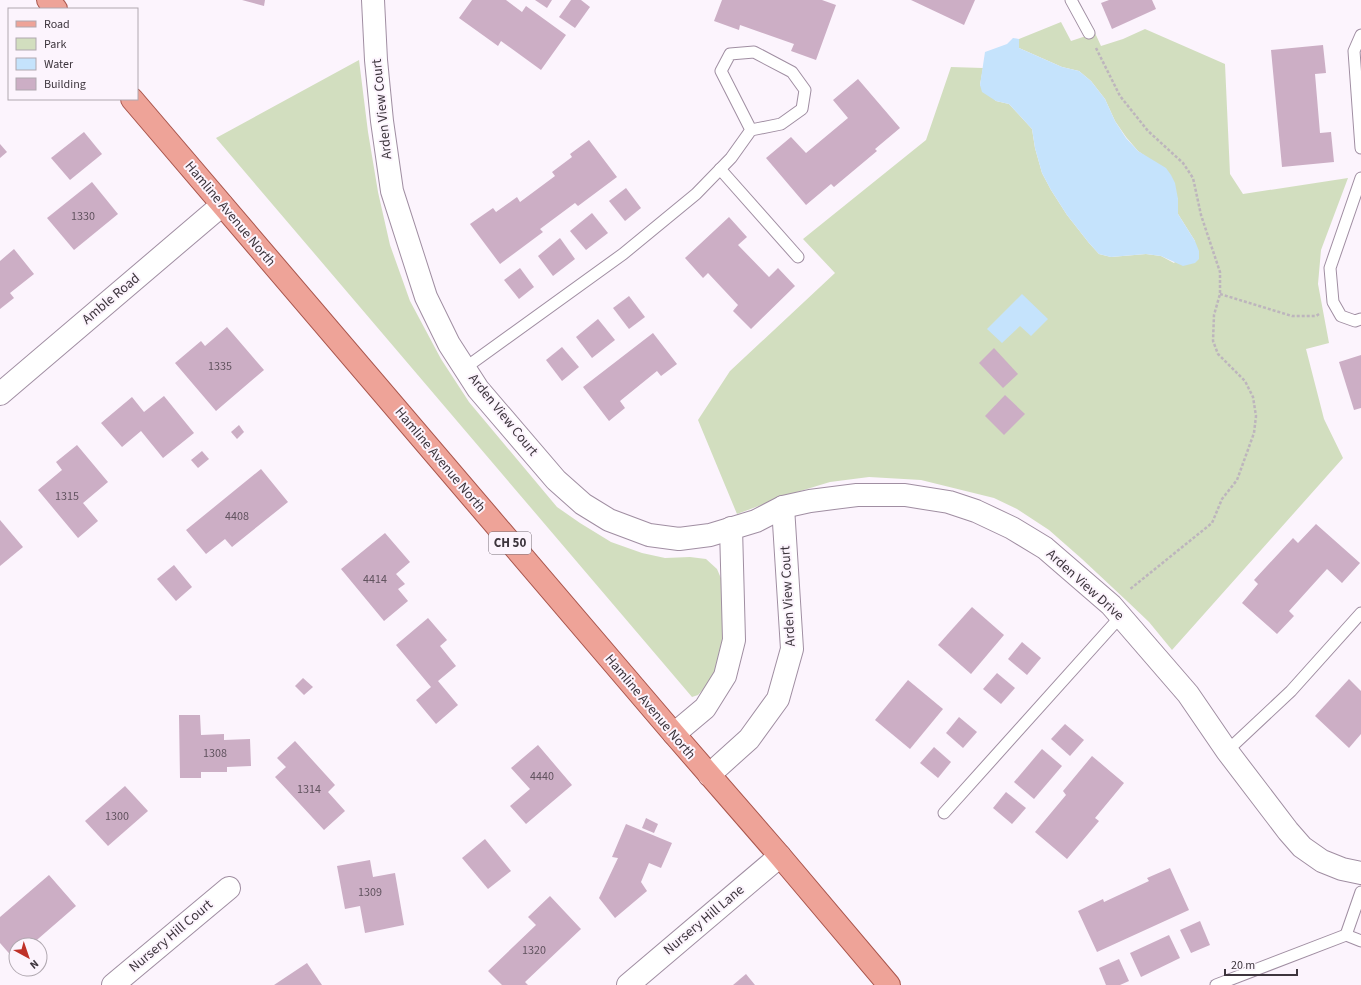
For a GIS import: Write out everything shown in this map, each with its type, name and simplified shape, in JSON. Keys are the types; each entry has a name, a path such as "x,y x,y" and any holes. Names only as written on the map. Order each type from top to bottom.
{"main road":[{"path":"48,0 55,8"},
{"name":"Hamline Avenue North","path":"133,100 890,985"}],"street":[{"name":"Arden View Court","path":"374,0 377,67 382,121 392,191 426,297 449,344 478,389 556,480 582,504 609,520 649,535 679,539 710,535 756,520"},
{"name":"Amble Road","path":"0,394 222,205"},
{"name":"Arden View Drive","path":"756,520 783,507 810,501 857,495 905,495 949,502 976,511 1012,528 1038,544 1068,567 1116,610 1188,694 1227,751 1302,847 1322,861 1342,869 1361,873"},
{"name":"Arden View Court","path":"709,775 749,739 778,699 792,649 783,507"},
{"path":"674,734 705,708 725,676 734,640 731,528"},
{"name":"Nursery Hill Lane","path":"628,985 780,856"},
{"name":"Nursery Hill Court","path":"113,985 229,888"}],"lane":[{"path":"1071,0 1089,33"},
{"path":"1361,35 1354,51 1361,148"},
{"path":"465,368 623,254 696,194 731,158 751,130 781,124 802,109 805,90 792,72 754,52 730,54 721,72 751,130"},
{"path":"720,169 798,257"},
{"path":"1361,178 1330,268 1333,302 1341,316 1355,322 1361,319"},
{"path":"944,813 1116,610"},
{"path":"1227,751 1291,691 1361,613"},
{"path":"1346,935 1361,892"},
{"path":"1216,985 1346,935 1361,941"}],"path":[{"path":"1089,33 1120,96 1148,131 1183,163 1193,178 1201,215 1220,272 1220,294 1214,315 1213,341 1218,354 1245,381 1253,396 1256,416 1254,433 1237,480 1222,499 1212,522 1116,610"},
{"path":"1220,294 1292,316 1304,317 1316,316 1333,302"}],"green space":[{"path":"1061,22 1071,41 1095,33 1101,46 1123,39 1145,29 1225,64 1230,174 1243,194 1348,178 1321,250 1318,284 1329,343 1306,349 1324,419 1343,458 1172,650 1149,622 1049,530 1017,509 994,498 921,480 869,477 830,482 797,492 737,514 698,420 730,371 835,273 803,239 926,140 951,67 983,68 980,85 996,101 1009,104 1032,129 1035,148 1042,173 1051,190 1067,215 1099,254 1111,257 1146,254 1161,256 1174,263 1195,241 1178,214 1178,199 1148,158 1138,151 1126,137 1115,121 1105,99 1091,81 1079,71 1062,67 1019,48 1019,39"},
{"path":"359,60 368,132 378,192 390,245 410,301 441,359 469,402 557,507 580,523 611,542 642,553 665,558 690,557 706,559 717,569 723,583 723,644 720,664 708,684 698,695 692,697 216,138"}],"water":[{"path":"1013,38 1019,39 1019,48 1062,67 1079,71 1091,81 1105,99 1115,121 1126,138 1138,151 1166,168 1175,183 1178,199 1178,214 1195,241 1199,251 1199,259 1195,263 1183,266 1161,256 1146,254 1111,257 1099,254 1089,243 1067,215 1042,173 1035,148 1032,129 1009,104 996,101 982,92 980,85 985,52 1007,44"},
{"path":"1022,294 1048,319 1031,336 1020,326 1002,343 987,329"}],"building":[{"path":"242,0 265,0 264,6"},
{"path":"472,0 506,0 522,12 526,6 566,35 541,70 501,41 498,46 459,18"},
{"path":"535,0 552,0 547,8"},
{"path":"571,0 581,0 590,7 575,28 559,17"},
{"path":"722,0 822,0 836,5 816,60 791,51 794,44 740,25 739,30 714,21"},
{"path":"911,0 975,0 964,25"},
{"path":"1109,0 1152,0 1156,9 1112,29 1101,3"},
{"path":"1323,45 1326,73 1315,74 1320,133 1331,132 1334,162 1282,167 1271,50"},
{"path":"858,79 900,128 875,149 877,151 834,187 831,184 806,205 766,158 791,137 806,153 848,118 833,100"},
{"path":"84,132 102,154 70,180 51,158"},
{"path":"589,140 617,177 578,206 575,203 540,229 543,232 500,264 470,224 493,208 496,212 517,197 520,202 555,176 552,172 572,157 570,154"},
{"path":"0,144 7,152 0,158"},
{"path":"92,182 118,214 74,250 47,218"},
{"path":"626,188 641,208 625,221 609,201"},
{"path":"592,213 608,233 586,250 570,231"},
{"path":"729,217 747,237 738,245 769,277 778,268 795,286 751,329 733,311 738,305 708,273 703,278 685,258"},
{"path":"560,238 575,259 553,276 538,256"},
{"path":"14,249 34,274 10,293 14,298 0,309 0,261"},
{"path":"520,268 534,287 519,299 504,280"},
{"path":"629,296 645,317 629,329 613,308"},
{"path":"598,319 615,340 592,358 576,337"},
{"path":"227,327 264,370 216,411 175,363 201,341 205,346"},
{"path":"653,333 677,364 661,376 657,371 620,401 625,408 609,421 583,387"},
{"path":"562,347 579,367 562,381 546,360"},
{"path":"994,348 1018,374 1003,388 979,363"},
{"path":"1361,355 1361,408 1354,410 1339,362"},
{"path":"1005,395 1025,414 1004,435 985,416"},
{"path":"164,396 194,433 163,458 141,431 122,447 101,423 132,397 144,412"},
{"path":"239,425 244,432 237,439 231,432"},
{"path":"77,445 108,482 83,503 98,521 78,538 38,490 62,470 56,462"},
{"path":"202,451 209,459 198,468 191,460"},
{"path":"261,469 288,502 232,547 225,539 206,554 186,530"},
{"path":"0,520 23,547 0,566"},
{"path":"1316,524 1360,563 1342,583 1327,569 1289,611 1294,616 1277,634 1242,603 1258,584 1254,580 1293,538 1298,543"},
{"path":"385,533 410,562 396,574 405,584 398,589 408,601 384,621 341,569"},
{"path":"174,565 192,587 176,601 157,579"},
{"path":"972,607 1004,635 971,674 938,645"},
{"path":"428,618 447,640 440,646 456,666 438,681 458,705 436,724 416,700 431,687 396,645"},
{"path":"1022,642 1041,658 1027,675 1008,659"},
{"path":"997,673 1015,688 1001,704 983,689"},
{"path":"303,678 313,687 304,695 295,686"},
{"path":"1349,679 1361,691 1361,734 1349,748 1315,716"},
{"path":"908,680 943,709 910,749 875,720"},
{"path":"179,715 200,715 201,735 224,734 224,740 250,739 251,766 227,767 227,772 201,772 201,778 180,778"},
{"path":"959,717 977,732 963,748 946,733"},
{"path":"1065,724 1084,740 1070,756 1051,739"},
{"path":"295,741 335,785 328,792 345,811 324,830 275,777 286,767 277,758"},
{"path":"538,745 572,785 526,824 510,806 530,789 511,768"},
{"path":"934,747 951,762 938,778 920,763"},
{"path":"1042,749 1062,766 1034,799 1014,782"},
{"path":"1092,756 1124,783 1095,818 1099,821 1067,859 1035,832 1066,795 1063,791"},
{"path":"125,786 148,811 108,846 85,821"},
{"path":"1006,792 1026,808 1012,824 993,808"},
{"path":"646,818 658,824 654,833 642,828"},
{"path":"626,824 672,843 661,868 649,863 641,882 647,891 615,918 599,898 618,858 612,857"},
{"path":"485,839 511,871 488,889 462,858"},
{"path":"370,860 373,877 395,873 404,925 365,933 360,906 345,909 337,866"},
{"path":"1170,868 1189,910 1097,952 1078,911 1103,899 1104,902 1149,881 1147,878"},
{"path":"49,875 76,906 40,937 8,937 8,952 0,943 0,917"},
{"path":"550,896 581,929 525,982 528,985 502,985 488,971 536,925 528,917"},
{"path":"1200,921 1210,945 1191,953 1180,930"},
{"path":"1169,935 1180,958 1141,977 1130,953"},
{"path":"1119,959 1129,981 1120,985 1106,985 1099,968"},
{"path":"307,963 322,985 274,985"},
{"path":"746,974 755,985 733,985"}]}
